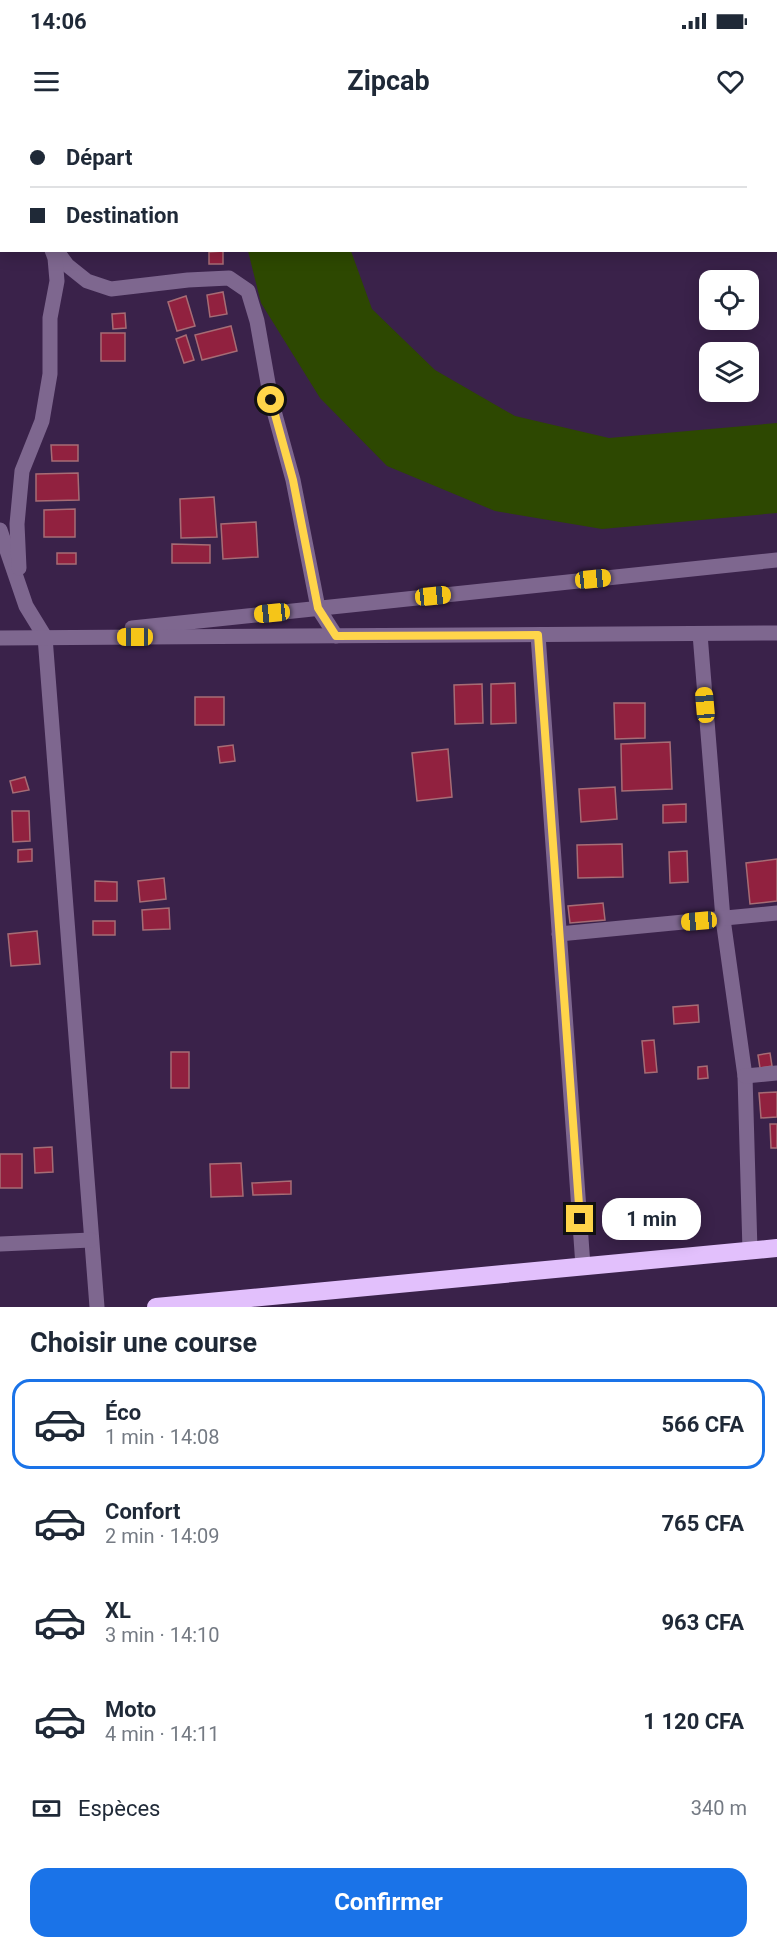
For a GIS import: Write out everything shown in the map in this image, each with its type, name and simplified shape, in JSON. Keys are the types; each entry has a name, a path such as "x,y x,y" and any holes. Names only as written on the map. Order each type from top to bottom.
{"highway":[{"path":"156,1307 777,1248"}],"street":[{"path":"20,584 17,524 22,471 42,421 50,374 50,318 57,281 53,252"},
{"path":"57,252 67,265 87,281 111,290 188,280 229,278 248,291 257,321 271,400 293,480 318,608 336,636"},
{"path":"0,530 26,606 45,637 97,1307"},
{"path":"45,637 777,560"},
{"path":"0,638 777,633"},
{"path":"700,634 723,919 745,1076 750,1251"},
{"path":"538,635 583,1266"},
{"path":"559,933 777,913"},
{"path":"745,1076 777,1073"},
{"path":"0,1244 91,1240"}],"green space":[{"path":"248,252 351,252 372,309 435,370 515,416 609,438 777,423 777,513 602,529 495,511 387,466 320,398 261,303"}],"building":[{"path":"209,252 223,252 223,264 209,264"},
{"path":"223,292 227,314 210,317 207,295"},
{"path":"186,296 195,326 177,331 168,302"},
{"path":"125,313 126,328 113,329 112,314"},
{"path":"231,326 237,351 202,360 195,335"},
{"path":"101,333 125,333 125,361 101,361"},
{"path":"186,335 194,360 184,363 176,339"},
{"path":"51,445 78,445 78,461 52,461"},
{"path":"78,473 79,500 36,501 36,474"},
{"path":"214,497 217,537 181,538 180,499"},
{"path":"75,509 75,537 44,537 44,510"},
{"path":"256,522 258,557 223,559 221,524"},
{"path":"172,544 210,545 210,563 172,563"},
{"path":"57,553 76,553 76,564 57,564"},
{"path":"515,683 516,723 491,724 491,684"},
{"path":"482,684 483,723 455,724 454,685"},
{"path":"195,697 224,697 224,725 195,725"},
{"path":"614,703 645,703 645,738 615,739"},
{"path":"670,742 672,789 622,791 621,744"},
{"path":"233,745 235,761 220,763 218,747"},
{"path":"448,749 452,797 417,801 412,753"},
{"path":"25,777 29,790 13,793 10,781"},
{"path":"615,787 617,819 581,822 579,789"},
{"path":"686,804 686,822 663,823 663,805"},
{"path":"12,811 29,811 30,841 13,842"},
{"path":"622,844 623,877 578,878 577,845"},
{"path":"32,849 32,861 18,862 18,850"},
{"path":"687,851 688,882 670,883 669,852"},
{"path":"777,859 777,901 750,904 746,863"},
{"path":"164,878 166,899 140,902 138,881"},
{"path":"95,881 117,882 117,901 95,901"},
{"path":"603,903 605,920 570,923 568,906"},
{"path":"169,908 170,929 143,930 142,910"},
{"path":"93,921 115,921 115,935 93,935"},
{"path":"37,931 40,964 11,966 8,934"},
{"path":"698,1005 699,1022 674,1024 673,1007"},
{"path":"654,1040 657,1072 645,1073 642,1041"},
{"path":"171,1052 189,1052 189,1088 171,1088"},
{"path":"770,1053 772,1066 760,1068 758,1055"},
{"path":"707,1066 708,1078 698,1079 698,1067"},
{"path":"777,1092 777,1117 761,1118 759,1093"},
{"path":"770,1124 777,1124 777,1148 771,1148"},
{"path":"52,1147 53,1172 35,1173 34,1148"},
{"path":"0,1154 22,1154 22,1188 0,1188"},
{"path":"241,1163 243,1196 211,1197 210,1164"},
{"path":"291,1181 291,1194 253,1195 252,1183"}],"route":[{"path":"271,400 293,480 318,608 336,636 538,635 580,1219"}]}
